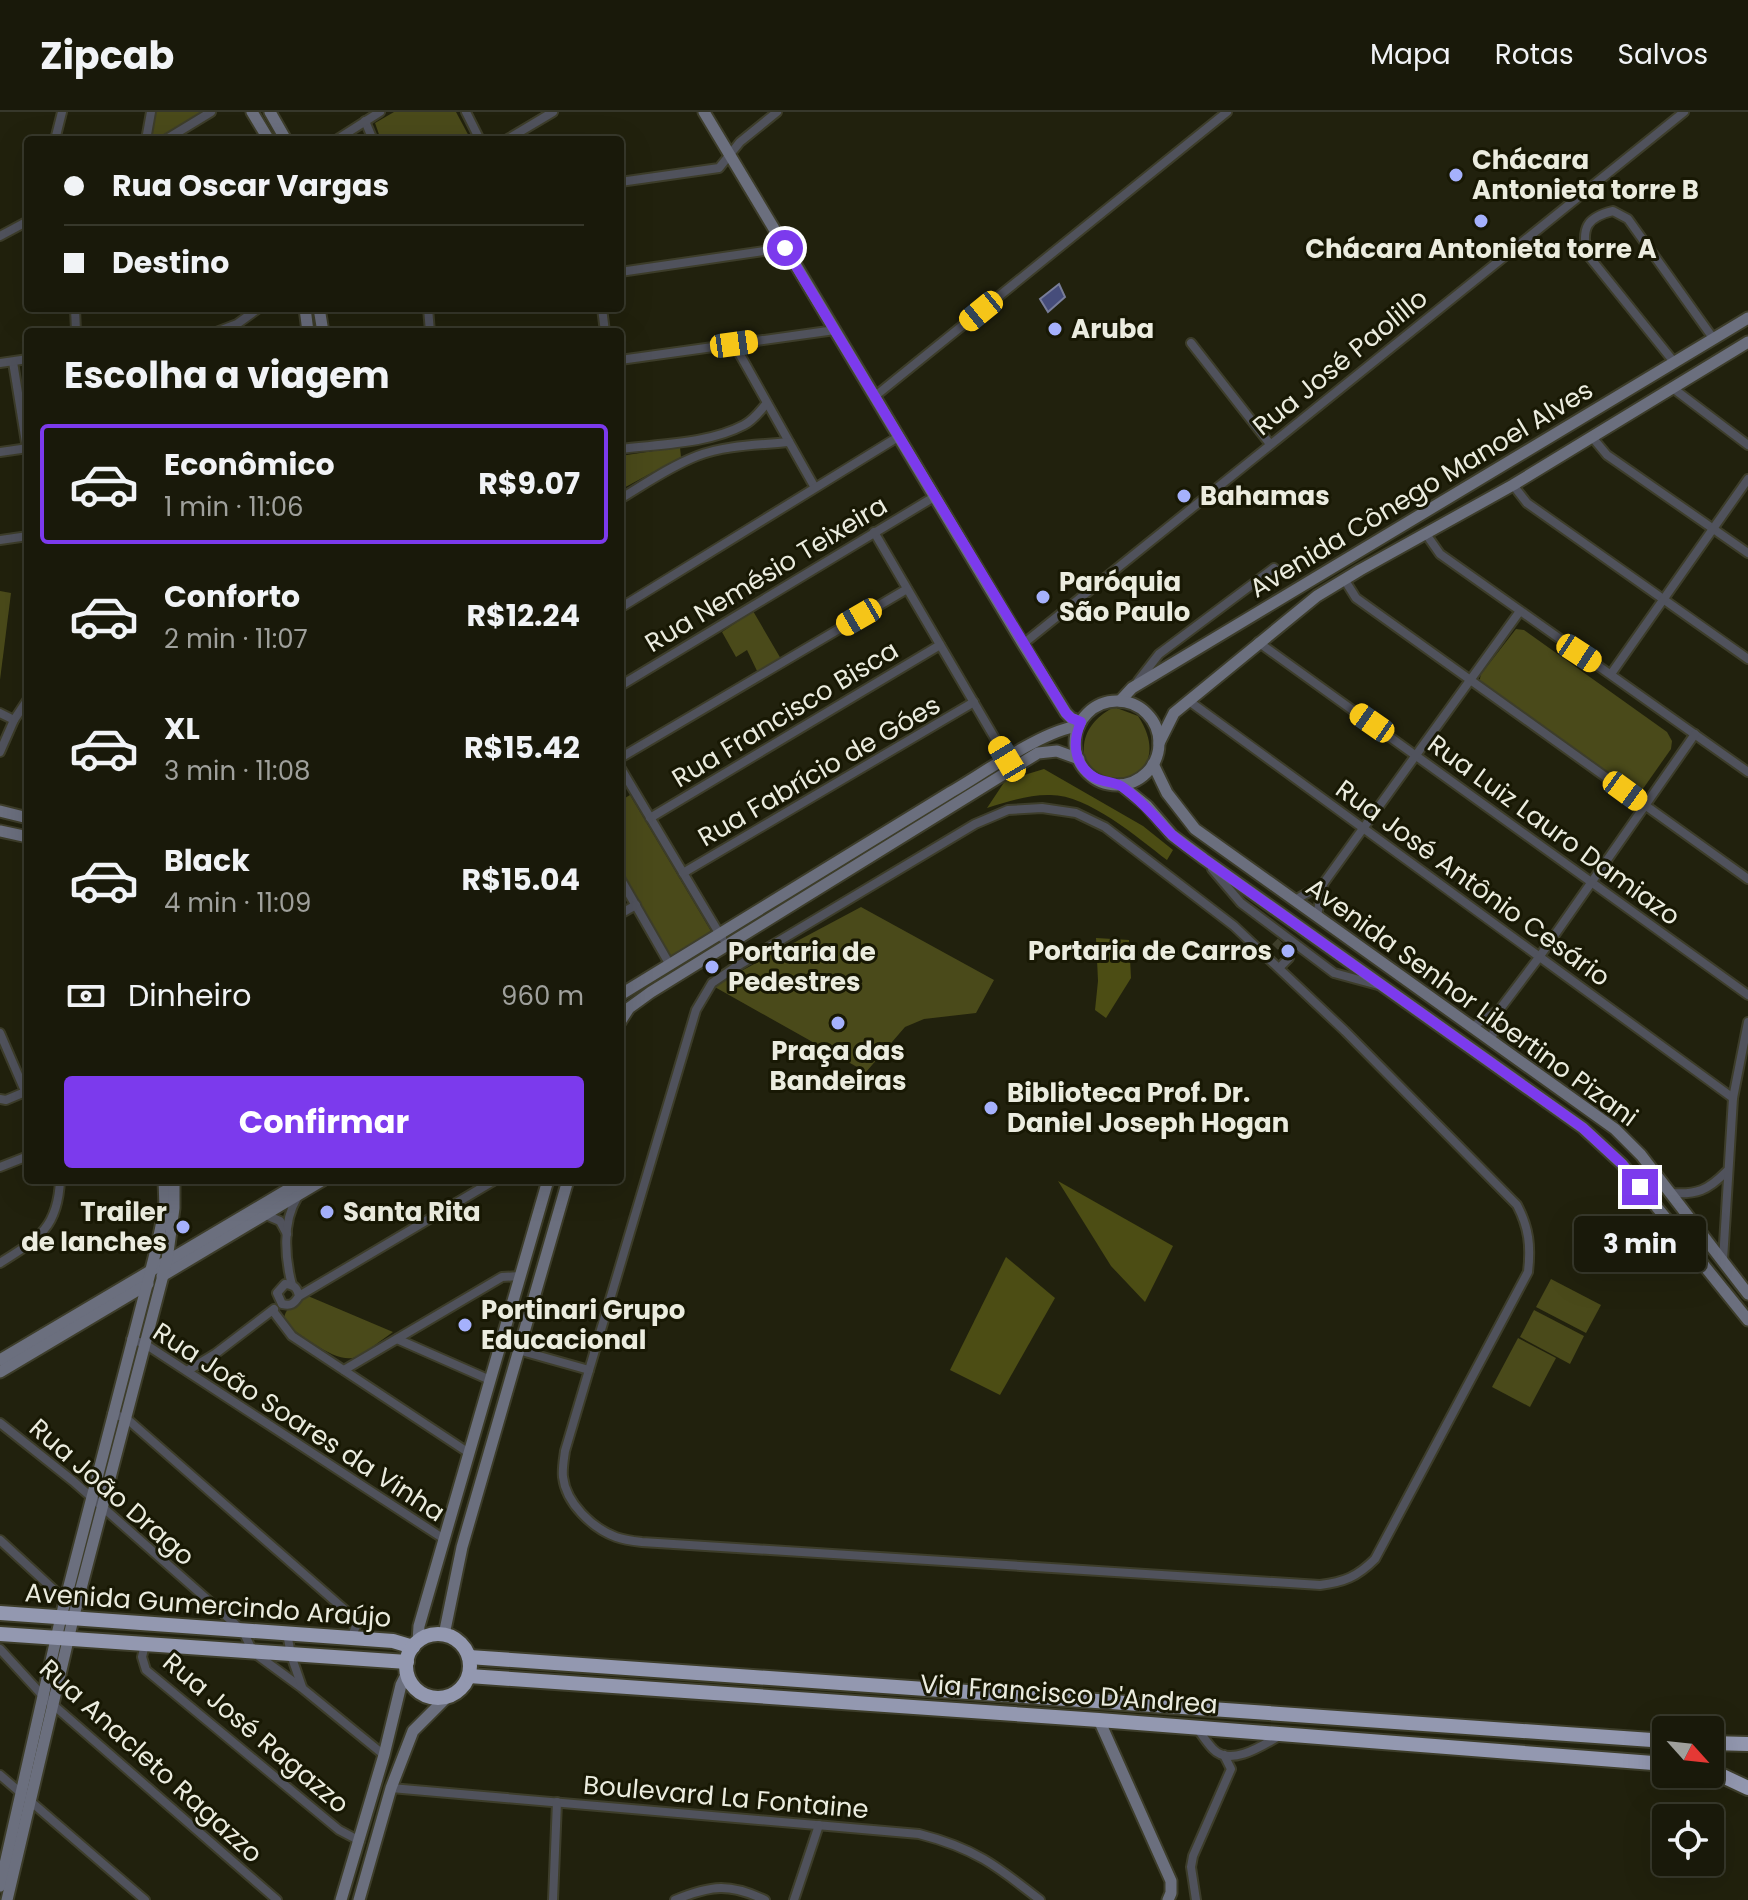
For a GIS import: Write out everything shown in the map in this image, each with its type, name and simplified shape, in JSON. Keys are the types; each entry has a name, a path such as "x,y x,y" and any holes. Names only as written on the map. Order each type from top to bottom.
{"highway":[{"name":"Avenida Gumercindo Araújo","path":"0,1613 415,1645"},
{"name":"Avenida Gumercindo Araújo","path":"0,1634 291,1655 407,1668"},
{"path":"444,1635 463,1646 469,1657 469,1676 457,1693 447,1697 426,1696 417,1691 407,1668 415,1645 426,1637 444,1635"},
{"name":"Via Francisco D'Andrea","path":"469,1657 480,1655 1652,1740"},
{"name":"Via Francisco D'Andrea","path":"469,1676 1197,1727 1652,1763"},
{"path":"1724,1743 1748,1744"},
{"path":"1724,1777 1748,1788"}],"street":[{"path":"56,136 62,112"},
{"path":"147,136 151,112"},
{"path":"172,136 211,112"},
{"path":"252,112 267,136"},
{"path":"270,112 284,136"},
{"path":"342,136 380,112"},
{"path":"466,112 478,136"},
{"path":"513,136 553,112"},
{"path":"704,112 1023,644 1066,713 1080,724"},
{"path":"624,181 719,168 740,142 777,112"},
{"path":"874,397 1227,112"},
{"name":"Rua José Paolillo","path":"1023,644 1684,112"},
{"path":"365,121 371,136"},
{"path":"1674,362 1587,254 1583,236 1590,220 1613,211 1628,219 1713,338"},
{"path":"0,236 24,223"},
{"path":"624,271 785,248"},
{"path":"226,328 254,312"},
{"name":"Avenida Cônego Manoel Alves","path":"1120,701 1132,688 1748,318"},
{"path":"624,359 835,330"},
{"name":"Avenida Cônego Manoel Alves","path":"1159,743 1174,713 1317,596 1513,485 1748,342"},
{"path":"1191,343 1270,444"},
{"path":"734,344 814,486"},
{"path":"0,363 24,360"},
{"path":"13,362 24,425"},
{"path":"1674,389 1748,445"},
{"path":"624,446 695,440 744,425 756,417 767,403"},
{"path":"624,606 898,437"},
{"path":"1592,437 1607,455 1748,553"},
{"path":"695,440 700,455"},
{"path":"624,497 674,466 700,455 789,442"},
{"path":"0,452 24,449"},
{"path":"1611,674 1748,479"},
{"path":"1513,485 1527,503 1748,659"},
{"name":"Rua Nemésio Teixeira","path":"624,684 934,497"},
{"path":"874,532 1007,759"},
{"path":"1426,534 1440,554 1748,772"},
{"path":"0,540 24,537"},
{"path":"1132,688 1159,654 1274,568"},
{"path":"1344,579 1356,598 1748,879"},
{"path":"624,756 907,589"},
{"path":"1295,900 1323,884 1520,611"},
{"name":"Rua Luiz Lauro Damiazo","path":"1258,642 1748,995"},
{"name":"Rua Francisco Bisca","path":"650,818 940,645"},
{"path":"624,1016 629,1008 795,886 1007,759 1063,728 1080,724 1098,706 1120,701 1143,710 1157,730 1159,743 1153,764 1145,774 1121,785 1096,779 1085,770 1079,759 1076,748 1080,724"},
{"name":"Rua José Antônio Cesário","path":"1189,701 1733,1098"},
{"name":"Rua Fabrício de Góes","path":"683,873 974,702"},
{"path":"0,752 24,705"},
{"path":"0,713 14,720"},
{"path":"1472,1027 1500,1009 1695,734"},
{"path":"624,993 670,965 723,941 1038,753 1057,751 1079,759"},
{"name":"Avenida Senhor Libertino Pizani","path":"1153,764 1167,793 1195,829 1615,1129 1641,1155 1748,1294"},
{"path":"624,774 723,941"},
{"name":"Avenida Senhor Libertino Pizani","path":"1121,785 1147,806 1172,835 1204,859 1583,1128 1622,1164 1748,1320"},
{"path":"624,790 631,786"},
{"path":"1042,808 1076,813 1105,827 1191,891 1280,967 1517,1205 1527,1226 1531,1249 1528,1272 1375,1559 1360,1574 1345,1581 1320,1585 618,1538 582,1514 570,1497 563,1477 565,1451 696,1010 712,983 975,824 1008,810 1042,808"},
{"path":"0,811 24,817"},
{"path":"0,831 24,836"},
{"path":"1204,859 1241,903 1297,949 1334,973 1385,987"},
{"path":"1317,916 1323,884"},
{"path":"624,885 670,965 670,975 651,992"},
{"path":"624,912 636,905"},
{"path":"1267,956 1275,947"},
{"path":"1280,967 1289,958"},
{"path":"1491,1041 1500,1009"},
{"path":"1723,1260 1733,1098 1748,1022"},
{"path":"0,1033 24,1088"},
{"path":"0,1099 24,1096"},
{"path":"0,1167 24,1158"},
{"path":"1671,1193 1691,1195 1703,1192 1727,1172"},
{"path":"0,1263 36,1240 50,1224 59,1201 60,1184"},
{"path":"67,1618 65,1600 165,1208 164,1184"},
{"path":"27,1798 43,1696 104,1509 167,1260 174,1184"},
{"path":"0,1360 297,1184"},
{"path":"0,1372 316,1184"},
{"path":"187,1371 273,1311 280,1301 280,1287 315,1289 488,1184"},
{"path":"415,1645 547,1184"},
{"path":"444,1635 462,1547 567,1184"},
{"path":"280,1301 289,1305 295,1302 288,1268 288,1235 293,1204 299,1194"},
{"path":"265,1214 280,1221 288,1235"},
{"path":"344,1370 502,1277 520,1276"},
{"path":"273,1311 292,1336 469,1453"},
{"name":"Rua João Soares da Vinha","path":"131,1339 145,1344 444,1539"},
{"path":"397,1339 490,1380"},
{"path":"518,1350 589,1370"},
{"path":"112,1414 126,1418 353,1617 356,1626 351,1638"},
{"name":"Rua João Drago","path":"0,1423 92,1498 243,1631 253,1652 384,1755"},
{"path":"0,1540 65,1600"},
{"path":"287,1633 302,1688"},
{"path":"5,1895 53,1704 62,1639"},
{"name":"Rua José Ragazzo","path":"145,1644 142,1657 146,1670 339,1830 360,1841"},
{"name":"Rua Anacleto Ragazzo","path":"0,1649 43,1696 277,1900"},
{"path":"341,1900 407,1668"},
{"path":"359,1900 391,1788 413,1731 447,1697"},
{"path":"1099,1720 1171,1881 1168,1900"},
{"path":"1197,1727 1212,1749 1232,1756 1255,1750 1283,1734"},
{"path":"1196,1900 1191,1867 1193,1856 1231,1769 1224,1755"},
{"path":"0,1775 145,1900"},
{"name":"Boulevard La Fontaine","path":"391,1788 919,1834 952,1842 982,1856 1040,1900"},
{"path":"553,1900 557,1802"},
{"path":"794,1900 819,1825"},
{"path":"675,1900 699,1890 721,1887 745,1891 765,1900"}],"shaded area":[{"path":"156,112 203,112 161,136 151,134"},
{"path":"394,112 456,112 469,136 380,136 375,123"},
{"path":"680,447 681,457 624,488 624,455"},
{"path":"0,591 11,593 0,680"},
{"path":"753,611 781,659 758,673 747,650 736,657 722,632"},
{"path":"1516,629 1524,630 1667,732 1672,741 1671,749 1640,793 1630,791 1479,683 1481,674"},
{"path":"1114,707 1138,716 1149,740 1148,759 1139,772 1126,780 1110,782 1096,776 1086,764 1084,745 1094,722"},
{"path":"1044,769 1143,826 1173,850 1167,860 1110,818 1063,796 1032,796 987,808 1005,781"},
{"path":"630,795 711,931 668,958 624,882 624,799"},
{"path":"861,907 994,980 976,1013 924,1019 905,1027 866,1072 713,986"},
{"path":"1096,938 1129,940 1131,978 1106,1018 1095,1010 1098,981"},
{"path":"1058,1181 1173,1246 1145,1302 1111,1266"},
{"path":"1006,1257 1055,1298 1000,1395 950,1370"},
{"path":"1551,1279 1601,1305 1586,1333 1536,1307"},
{"path":"308,1296 393,1332 356,1357 339,1357 329,1353 284,1323 288,1309"},
{"path":"1534,1310 1584,1336 1570,1364 1520,1337"},
{"path":"1518,1338 1556,1358 1530,1407 1492,1387"}],"water":[{"path":"1059,284 1065,297 1048,312 1040,299"}],"tunnel":[{"path":"1275,947 1283,939"}],"place":[{"name":"Chácara Antonieta torre B","path":"1456,175"},
{"name":"Chácara Antonieta torre A","path":"1481,221"},
{"name":"Aruba","path":"1055,329"},
{"name":"Bahamas","path":"1184,496"},
{"name":"Paróquia São Paulo","path":"1043,597"},
{"name":"Portaria de Carros","path":"1288,951"},
{"name":"Portaria de Pedestres","path":"712,967"},
{"name":"Praça das Bandeiras","path":"838,1023"},
{"name":"Biblioteca Prof. Dr. Daniel Joseph Hogan","path":"991,1108"},
{"name":"Santa Rita","path":"327,1212"},
{"name":"Trailer de lanches","path":"183,1227"},
{"name":"Portinari Grupo Educacional","path":"465,1325"}],"route":[{"path":"785,248 1066,713 1081,722 1076,748 1085,770 1096,779 1121,785 1147,806 1172,835 1204,859 1583,1128 1622,1164 1640,1187"}]}
